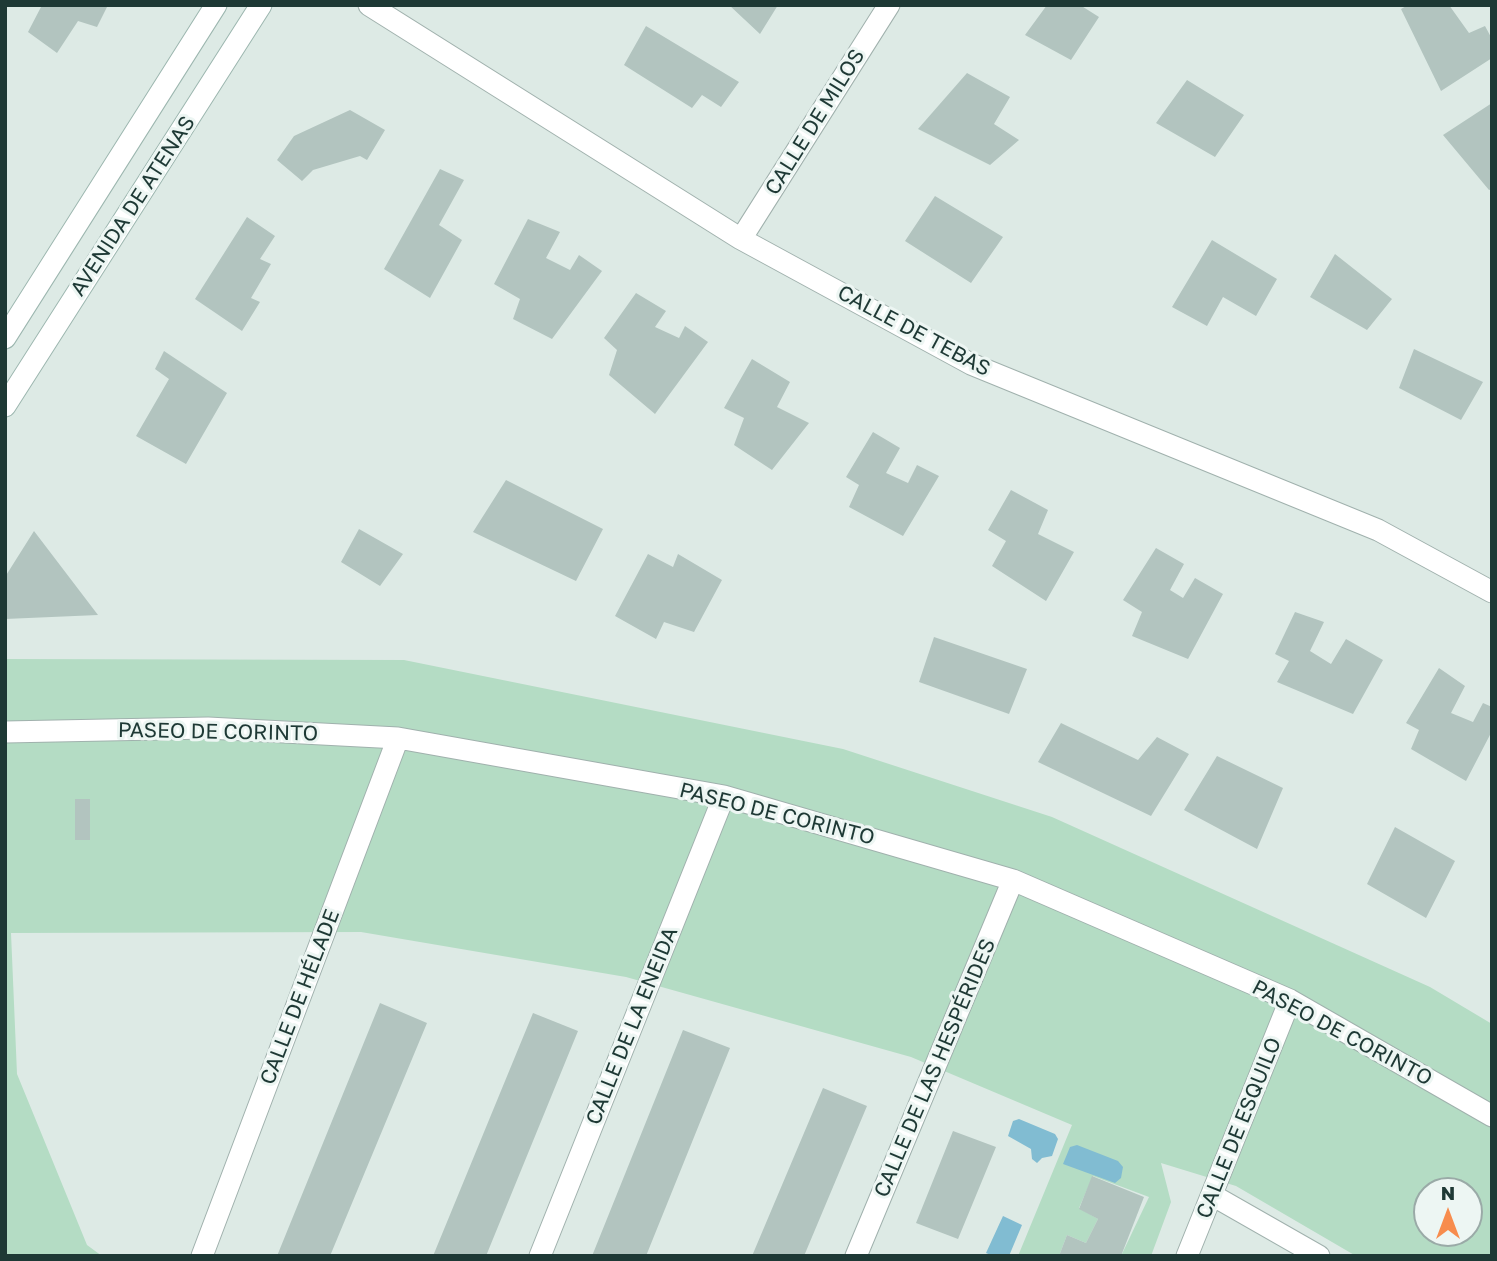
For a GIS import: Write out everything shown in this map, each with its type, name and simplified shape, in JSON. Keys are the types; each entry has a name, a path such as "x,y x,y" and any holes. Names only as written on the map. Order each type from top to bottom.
{"street":[{"name":"AVENIDA DE ATENAS","path":"5,338 216,5"},
{"name":"AVENIDA DE ATENAS","path":"5,406 261,5"},
{"name":"CALLE DE TEBAS","path":"369,5 741,239 971,364 1378,530 1492,592"},
{"name":"CALLE DE MILOS","path":"741,239 889,5"},
{"name":"PASEO DE CORINTO","path":"5,732 208,727 398,738 724,796 1013,880 1290,1000 1492,1116"},
{"name":"CALLE DE HÉLADE","path":"202,1256 398,738"},
{"name":"CALLE DE LA ENEIDA","path":"540,1256 724,796"},
{"name":"CALLE DE LAS HESPÉRIDES","path":"856,1256 1013,880"},
{"name":"CALLE DE ESQUILO","path":"1187,1256 1290,1000"},
{"path":"1212,1195 1319,1256"}],"green space":[{"path":"5,659 404,660 843,749 1052,817 1430,987 1492,1024 1492,1256 1356,1256 1236,1186 1161,1163 1171,1202 1151,1256 1121,1256 1149,1197 1093,1176 1079,1208 1098,1219 1086,1243 1067,1235 1059,1256 1018,1256 1072,1125 911,1057 626,977 361,932 11,933 17,1074 87,1245 102,1256 5,1256"}],"water":[{"path":"1019,1119 1055,1134 1058,1139 1052,1156 1042,1158 1037,1163 1032,1159 1031,1149 1008,1136 1013,1121"},
{"path":"1077,1145 1118,1161 1123,1167 1121,1178 1115,1183 1063,1164 1070,1147"},
{"path":"1003,1216 1022,1225 1009,1256 993,1256 986,1253"}],"building":[{"path":"39,5 108,5 97,27 78,21 57,53 28,32 41,7"},
{"path":"729,5 778,5 760,34"},
{"path":"1047,5 1080,5 1099,17 1071,60 1025,35"},
{"path":"1408,5 1449,5 1469,33 1485,26 1492,39 1492,58 1441,91 1401,9"},
{"path":"646,26 739,82 721,107 702,95 692,108 624,65"},
{"path":"967,73 1010,97 994,124 1019,140 990,165 918,129"},
{"path":"1187,80 1244,115 1215,157 1156,123"},
{"path":"1492,103 1492,189 1489,190 1443,135"},
{"path":"350,110 385,130 367,160 360,156 313,170 302,181 277,160 294,136"},
{"path":"440,169 464,180 439,225 462,240 430,298 384,269"},
{"path":"935,196 1003,237 971,283 905,241"},
{"path":"247,217 275,236 260,259 271,264 251,298 260,302 242,331 195,299"},
{"path":"528,219 560,232 546,258 570,270 579,255 602,271 552,339 513,319 520,299 494,284"},
{"path":"1212,240 1277,279 1256,316 1223,297 1207,326 1172,307"},
{"path":"1335,254 1392,299 1367,330 1310,297"},
{"path":"636,293 666,311 655,327 679,338 685,326 708,342 655,414 609,375 617,350 604,338"},
{"path":"1414,349 1483,382 1461,420 1399,388"},
{"path":"164,351 227,393 186,464 136,436 169,379 155,369"},
{"path":"752,359 790,382 777,407 809,423 772,470 734,445 744,418 724,408"},
{"path":"873,432 900,448 886,473 908,483 917,465 939,476 903,536 849,507 859,485 846,477"},
{"path":"506,480 603,529 576,581 473,532"},
{"path":"1011,490 1048,510 1038,534 1074,552 1046,601 992,566 1006,541 988,530"},
{"path":"359,529 403,554 380,586 341,562"},
{"path":"34,531 98,615 5,619 5,577"},
{"path":"1156,548 1184,564 1170,590 1183,598 1195,578 1223,594 1188,659 1132,636 1142,612 1123,600"},
{"path":"648,554 673,567 678,554 722,580 694,632 664,622 656,639 615,616"},
{"path":"1295,612 1324,622 1310,651 1331,664 1346,639 1383,660 1353,714 1277,682 1289,661 1275,654"},
{"path":"934,637 1027,669 1009,714 919,682"},
{"path":"1439,668 1465,686 1451,713 1473,722 1483,703 1492,707 1492,731 1466,781 1411,749 1419,730 1406,723"},
{"path":"1061,723 1138,760 1157,737 1189,754 1151,816 1038,762"},
{"path":"1217,756 1283,788 1257,849 1184,810"},
{"path":"75,799 90,799 90,840 75,840"},
{"path":"1395,827 1455,861 1426,918 1367,884"},
{"path":"380,1003 427,1023 330,1256 277,1256"},
{"path":"533,1013 578,1031 486,1256 433,1256"},
{"path":"683,1030 730,1048 646,1256 592,1256"},
{"path":"823,1088 867,1106 804,1256 752,1256"},
{"path":"953,1131 996,1147 958,1239 916,1223"},
{"path":"1092,1176 1144,1197 1121,1256 1059,1256 1067,1235 1086,1243 1098,1219 1079,1209"}]}
